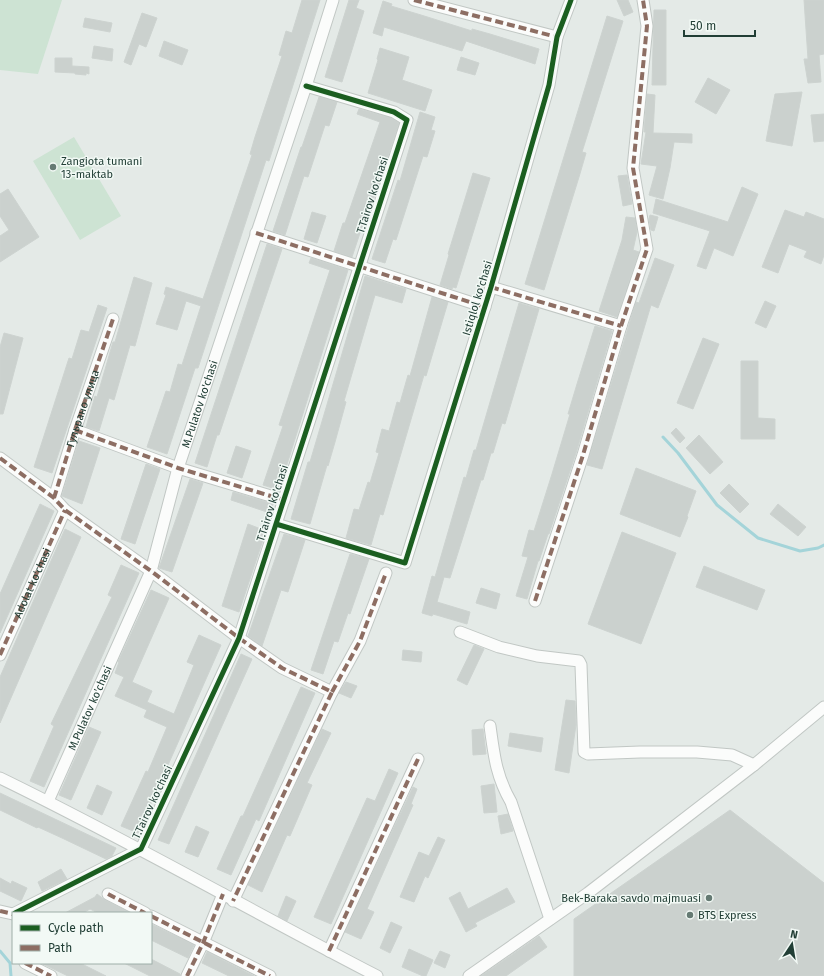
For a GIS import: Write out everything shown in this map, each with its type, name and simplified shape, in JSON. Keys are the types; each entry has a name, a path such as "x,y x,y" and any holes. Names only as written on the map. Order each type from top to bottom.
{"street":[{"name":"M.Pulatov ko'chasi","path":"48,801 151,571 178,468 306,86 333,0"},
{"path":"414,0 557,37"},
{"name":"Istiqlol ko'chasi","path":"276,524 405,563 491,287 549,85 557,37 571,0"},
{"path":"535,601 583,455 621,326 647,249 633,168 647,26 643,0"},
{"name":"T.Tairov ko'chasi","path":"16,912 141,849 240,638 407,120 394,112 306,86"},
{"path":"256,233 484,307"},
{"path":"491,287 621,326"},
{"name":"Гульрано улица","path":"54,498 75,430 113,319"},
{"path":"75,430 178,468 284,500"},
{"path":"0,458 54,498 65,510 151,571 282,668 332,692"},
{"name":"Adolat ko'chasi","path":"0,655 65,510"},
{"path":"233,900 332,692 360,641 386,573"},
{"path":"460,632 514,651 537,656 579,661 581,665 584,752 588,754 697,752 732,755 754,765"},
{"path":"469,976 588,893 754,765 824,707"},
{"path":"490,726 495,766 503,787 511,802 550,919"},
{"path":"329,951 418,759"},
{"path":"0,778 141,849 233,900 377,976"},
{"path":"108,894 142,912"},
{"path":"187,976 203,943 223,894"},
{"name":"T.Tairov ko'chasi","path":"0,911 12,913"},
{"path":"152,917 270,976"},
{"path":"27,964 51,976"}],"green space":[{"path":"0,0 62,0 38,74 0,70"},
{"path":"74,137 121,216 80,240 33,161"}],"building":[{"path":"302,0 320,0 269,161 266,160 198,368 195,368 167,454 147,447 166,391 170,392 178,364 182,365 201,306 186,301 177,330 156,324 166,295 164,294 166,287 203,299 252,155 250,154 255,137 282,56 279,55 286,31 292,33"},
{"path":"349,0 359,0 356,8 364,11 342,82 325,77"},
{"path":"617,0 628,0 633,12 624,16"},
{"path":"804,0 824,0 824,54 819,55 821,82 808,83 804,59 808,59"},
{"path":"383,1 392,4 391,6 472,31 472,29 539,49 535,64 466,41 462,51 384,27 382,36 373,33"},
{"path":"654,10 666,10 666,85 652,85"},
{"path":"142,13 157,18 146,47 139,44 131,65 124,62"},
{"path":"607,16 623,21 582,152 586,153 544,290 525,284"},
{"path":"85,18 112,23 110,32 83,27"},
{"path":"164,41 188,50 182,65 159,56"},
{"path":"94,46 113,49 112,61 92,58"},
{"path":"380,48 409,57 402,80 432,90 425,111 368,93"},
{"path":"461,57 479,63 475,75 457,70"},
{"path":"55,58 72,58 72,66 89,67 89,74 55,72"},
{"path":"708,78 730,90 716,114 695,102"},
{"path":"802,92 792,146 766,141 775,94"},
{"path":"647,94 655,95 653,133 692,134 692,143 674,142 663,199 649,195 657,166 641,164 646,132 644,132"},
{"path":"319,97 337,102 329,126 325,125 308,177 304,176 285,235 273,231"},
{"path":"359,109 391,118 399,123 374,198 372,197 352,257 334,251 380,122 357,114"},
{"path":"420,112 435,117 431,130 435,131 427,157 423,156 396,240 393,239 385,263 372,259 398,180 400,181"},
{"path":"824,114 824,141 814,142 811,115"},
{"path":"473,173 490,178 456,288 453,287 452,289 440,285"},
{"path":"627,175 632,204 623,206 618,176"},
{"path":"742,187 758,194 733,256 714,248 706,269 697,266 710,231 653,213 656,199 728,222"},
{"path":"8,189 39,237 0,262 0,236 9,230 0,216 0,194"},
{"path":"785,210 804,217 806,212 824,219 824,255 821,264 804,257 807,251 789,244 778,273 762,267"},
{"path":"312,212 326,216 317,243 304,239"},
{"path":"650,215 658,217 654,231 651,230 649,219"},
{"path":"626,217 635,218 637,232 633,250 639,252 617,317 599,311 622,240"},
{"path":"267,244 282,249 207,467 195,463"},
{"path":"311,258 348,270 279,490 263,485 283,426 279,425 330,270 309,263"},
{"path":"655,258 674,265 658,308 651,305 602,469 587,465 636,302 639,303"},
{"path":"365,276 406,289 402,303 375,295 344,401 346,402 335,442 310,524 291,519 308,462 310,462"},
{"path":"134,277 152,283 135,346 130,345 114,400 109,398 99,431 86,427 95,396 97,397 113,342 115,342"},
{"path":"432,297 448,302 426,376 424,375 383,515 380,514 371,545 346,538 354,509 359,510 368,482 370,483 379,453 376,452 382,429 389,431 397,402 400,403 408,375 410,376"},
{"path":"765,301 776,306 766,328 755,323"},
{"path":"519,303 539,309 505,424 502,423 493,453 491,453 483,480 481,480 450,578 444,577 437,602 470,612 467,624 433,614 432,616 422,613 432,576 435,577 464,477 466,478 474,450 476,450"},
{"path":"98,305 107,308 52,473 34,467 69,358 72,359 81,330 89,332"},
{"path":"595,326 612,331 576,453 549,534 538,561 527,599 516,596 528,557 522,556 529,530 534,531"},
{"path":"4,333 23,338 3,414 0,414 0,347"},
{"path":"703,338 719,344 693,409 677,403"},
{"path":"741,361 758,361 758,418 775,419 775,439 741,439"},
{"path":"676,428 685,438 680,443 671,433"},
{"path":"699,435 723,462 710,474 686,448"},
{"path":"79,441 100,448 82,504 62,496"},
{"path":"236,446 251,451 242,478 227,473"},
{"path":"146,464 160,469 135,544 121,539"},
{"path":"636,468 696,491 680,537 620,514"},
{"path":"190,479 203,483 172,572 159,568"},
{"path":"729,484 749,504 740,513 720,493"},
{"path":"233,492 273,504 270,513 231,500"},
{"path":"40,504 54,511 0,633 0,594"},
{"path":"778,504 806,527 798,536 770,514"},
{"path":"248,524 266,531 239,612 222,606"},
{"path":"65,529 81,537 0,723 0,677"},
{"path":"622,532 676,553 641,644 588,624"},
{"path":"284,534 305,540 288,592 281,590 262,646 248,636"},
{"path":"350,554 369,559 350,614 348,613 338,642 334,641 323,674 311,670"},
{"path":"121,565 139,573 44,787 30,781 54,726 51,724 112,597 108,595"},
{"path":"704,566 765,590 757,610 696,587"},
{"path":"481,588 500,594 496,609 476,603"},
{"path":"151,590 169,598 132,682 152,691 147,702 174,714 194,665 187,662 199,635 221,645 138,833 121,826 146,771 148,772 167,727 144,717 147,710 115,696 124,677 115,673 118,662"},
{"path":"474,645 484,649 467,685 457,680"},
{"path":"403,650 422,652 421,662 402,660"},
{"path":"241,654 252,659 169,844 158,840"},
{"path":"346,682 357,686 351,698 339,693"},
{"path":"301,687 315,693 259,821 256,819 231,875 217,869 241,816 243,816"},
{"path":"566,700 575,701 576,725 569,773 555,770"},
{"path":"89,727 101,732 71,800 59,795"},
{"path":"322,729 331,733 307,783 312,785 290,836 287,835 262,892 248,885"},
{"path":"483,729 486,754 473,755 472,730"},
{"path":"510,733 543,738 541,752 508,746"},
{"path":"389,769 398,773 331,924 314,917 367,798 375,801"},
{"path":"494,784 497,812 484,813 481,786"},
{"path":"97,785 112,792 102,815 87,808"},
{"path":"413,787 417,789 411,804 413,805 367,909 374,912 361,939 345,932"},
{"path":"0,793 116,848 112,856 106,859 0,810"},
{"name":"Bek-Baraka savdo majmuasi","path":"730,810 824,883 824,976 574,976 574,919"},
{"path":"508,814 513,831 501,834 498,816"},
{"path":"196,826 209,832 198,857 185,852"},
{"path":"438,837 445,840 428,878 425,876 414,902 400,897 419,852 429,856"},
{"path":"61,869 67,879 42,891 38,882"},
{"path":"0,878 11,884 12,881 27,888 21,901 0,891"},
{"path":"507,888 515,902 475,923 477,926 466,932 449,898 460,892 468,909"},
{"path":"97,894 128,912 96,912 90,909 85,912 67,912 95,897"},
{"path":"286,896 296,901 287,921 278,916"},
{"path":"391,922 402,927 390,953 380,948"},
{"path":"152,924 194,945 188,958 152,940"},
{"path":"539,936 547,947 506,976 481,976"},
{"path":"409,949 433,960 426,976 402,967"},
{"path":"440,951 450,955 445,968 434,963"},
{"path":"207,952 254,976 229,976 202,963"},
{"path":"152,960 180,974 180,976 150,976 126,964 152,964"},
{"path":"43,964 82,964 106,976 68,976"}],"waterway":[{"path":"663,437 678,453 717,505 758,538 800,551 818,548 824,545"},
{"path":"0,951 10,963 11,976"}],"marked path":[{"path":"414,0 557,37"},
{"path":"535,601 583,455 621,326 647,249 633,168 647,26 643,0"},
{"path":"256,233 485,307"},
{"path":"491,287 621,326"},
{"path":"54,498 75,430 113,319"},
{"path":"75,430 178,468 284,500"},
{"path":"0,458 54,498 65,510 151,571 239,638 282,668 332,692 233,901"},
{"path":"0,655 65,510"},
{"path":"332,692 360,641 386,573"},
{"path":"329,951 418,759"},
{"path":"108,894 143,912"},
{"path":"187,976 203,943 223,894"},
{"path":"0,911 12,914"},
{"path":"152,917 270,976"},
{"path":"27,964 51,976"}],"cycle path":[{"path":"276,524 405,563 491,287 549,85 557,37 571,0"},
{"path":"17,912 141,849 239,638 407,120 394,112 306,86"}],"place":[{"name":"Zangiota tumani 13-maktab","path":"53,167"},
{"name":"Bek-Baraka savdo majmuasi","path":"709,898"},
{"name":"BTS Express","path":"690,915"}]}
